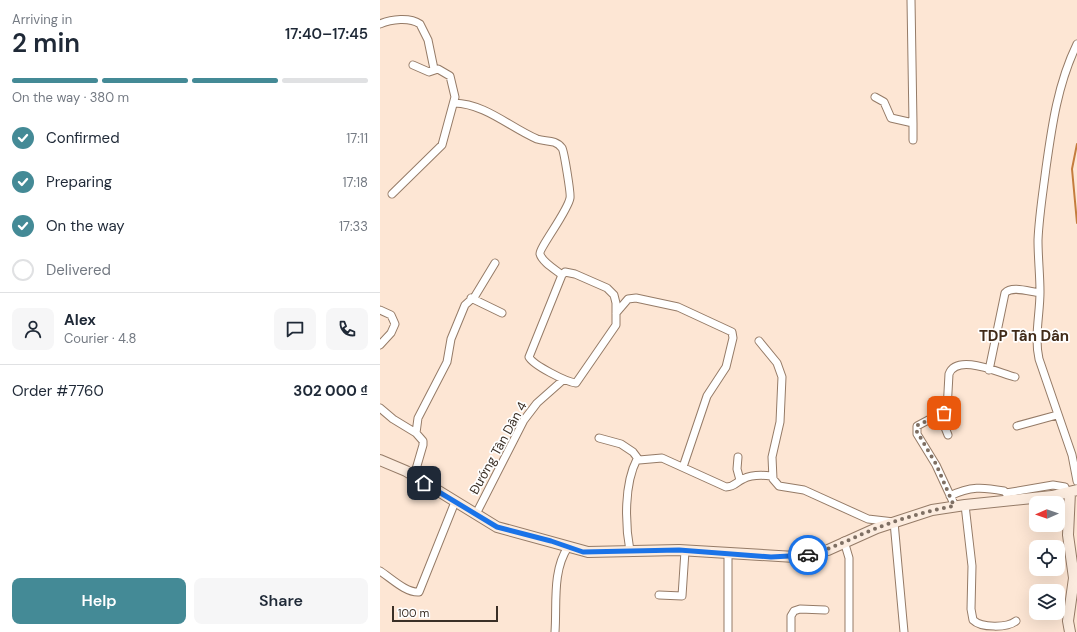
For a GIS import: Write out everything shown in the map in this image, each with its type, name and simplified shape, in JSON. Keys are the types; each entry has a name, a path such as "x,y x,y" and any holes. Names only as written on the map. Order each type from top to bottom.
{"street":[{"path":"911,0 912,140"},
{"path":"380,24 391,20 414,20 420,24 426,36 434,69"},
{"path":"1077,44 1065,70 1053,118 1040,221 1038,353 1057,416 1072,455 1077,481"},
{"path":"392,194 424,162 439,150 454,103 453,85 450,76 441,70 434,69 429,72 413,65"},
{"path":"875,96 884,102 891,118 913,123"},
{"path":"454,103 481,108 538,139 554,141 562,148 570,199 540,254 543,260 562,275"},
{"path":"416,433 418,418 447,362 451,340 465,305 495,263"},
{"path":"566,272 575,274 610,290 615,299 616,326 579,381 576,383 563,380 533,362 529,357 562,275 566,272"},
{"path":"989,370 1005,293 1015,289 1040,293"},
{"path":"471,298 502,313"},
{"path":"616,313 628,299 636,298 678,307 732,332 733,338 726,367 707,396 683,467"},
{"path":"380,310 391,315 395,324 391,332 380,345"},
{"path":"759,341 777,363 782,377 780,422 772,451 771,476 779,486 804,490 868,519 894,522"},
{"path":"952,501 936,464 916,430 918,425 940,415 947,410 949,374 954,367 969,364 1015,377"},
{"name":"Đướng Tân Dân 4","path":"476,514 524,420 536,403 563,380"},
{"path":"380,408 393,419 416,433 423,441 414,476"},
{"path":"940,415 948,436"},
{"path":"1017,426 1057,416"},
{"path":"598,438 621,444 633,452 637,459 632,473 627,505 627,528 630,551"},
{"path":"738,457 737,469 740,480"},
{"path":"637,459 644,460 662,458 726,487 734,486 740,480 751,476 771,476"},
{"path":"380,460 414,476 497,527 551,541 572,549 588,552 685,552 795,557 820,552 894,522 932,510 952,501 963,489 973,488 1002,490 1007,497"},
{"path":"952,501 965,504 1007,497 1072,491 1068,535 1074,578 1068,621 1070,632"},
{"path":"380,571 391,577 408,591 419,592 455,502"},
{"path":"965,504 971,558 971,609 973,620 980,624 1003,626 1009,626 1016,621"},
{"path":"894,522 904,632"},
{"path":"844,541 849,558 849,632"},
{"path":"555,632 558,574 562,556 572,549"},
{"path":"659,596 682,596 685,552"},
{"path":"728,554 728,632"},
{"path":"791,632 791,616 794,611 800,609 825,610"}],"waterway":[{"path":"1077,144 1072,169 1077,223"}],"way so far":[{"path":"808,555 828,550 844,541 906,517 954,506 936,464 920,440 916,430 918,425 944,413"}],"district":[{"name":"TDP Tân Dân","path":"1024,336"}],"route":[{"path":"424,483 497,527 506,531 551,541 576,551 679,550 685,552 771,557 795,557 808,555"}]}
